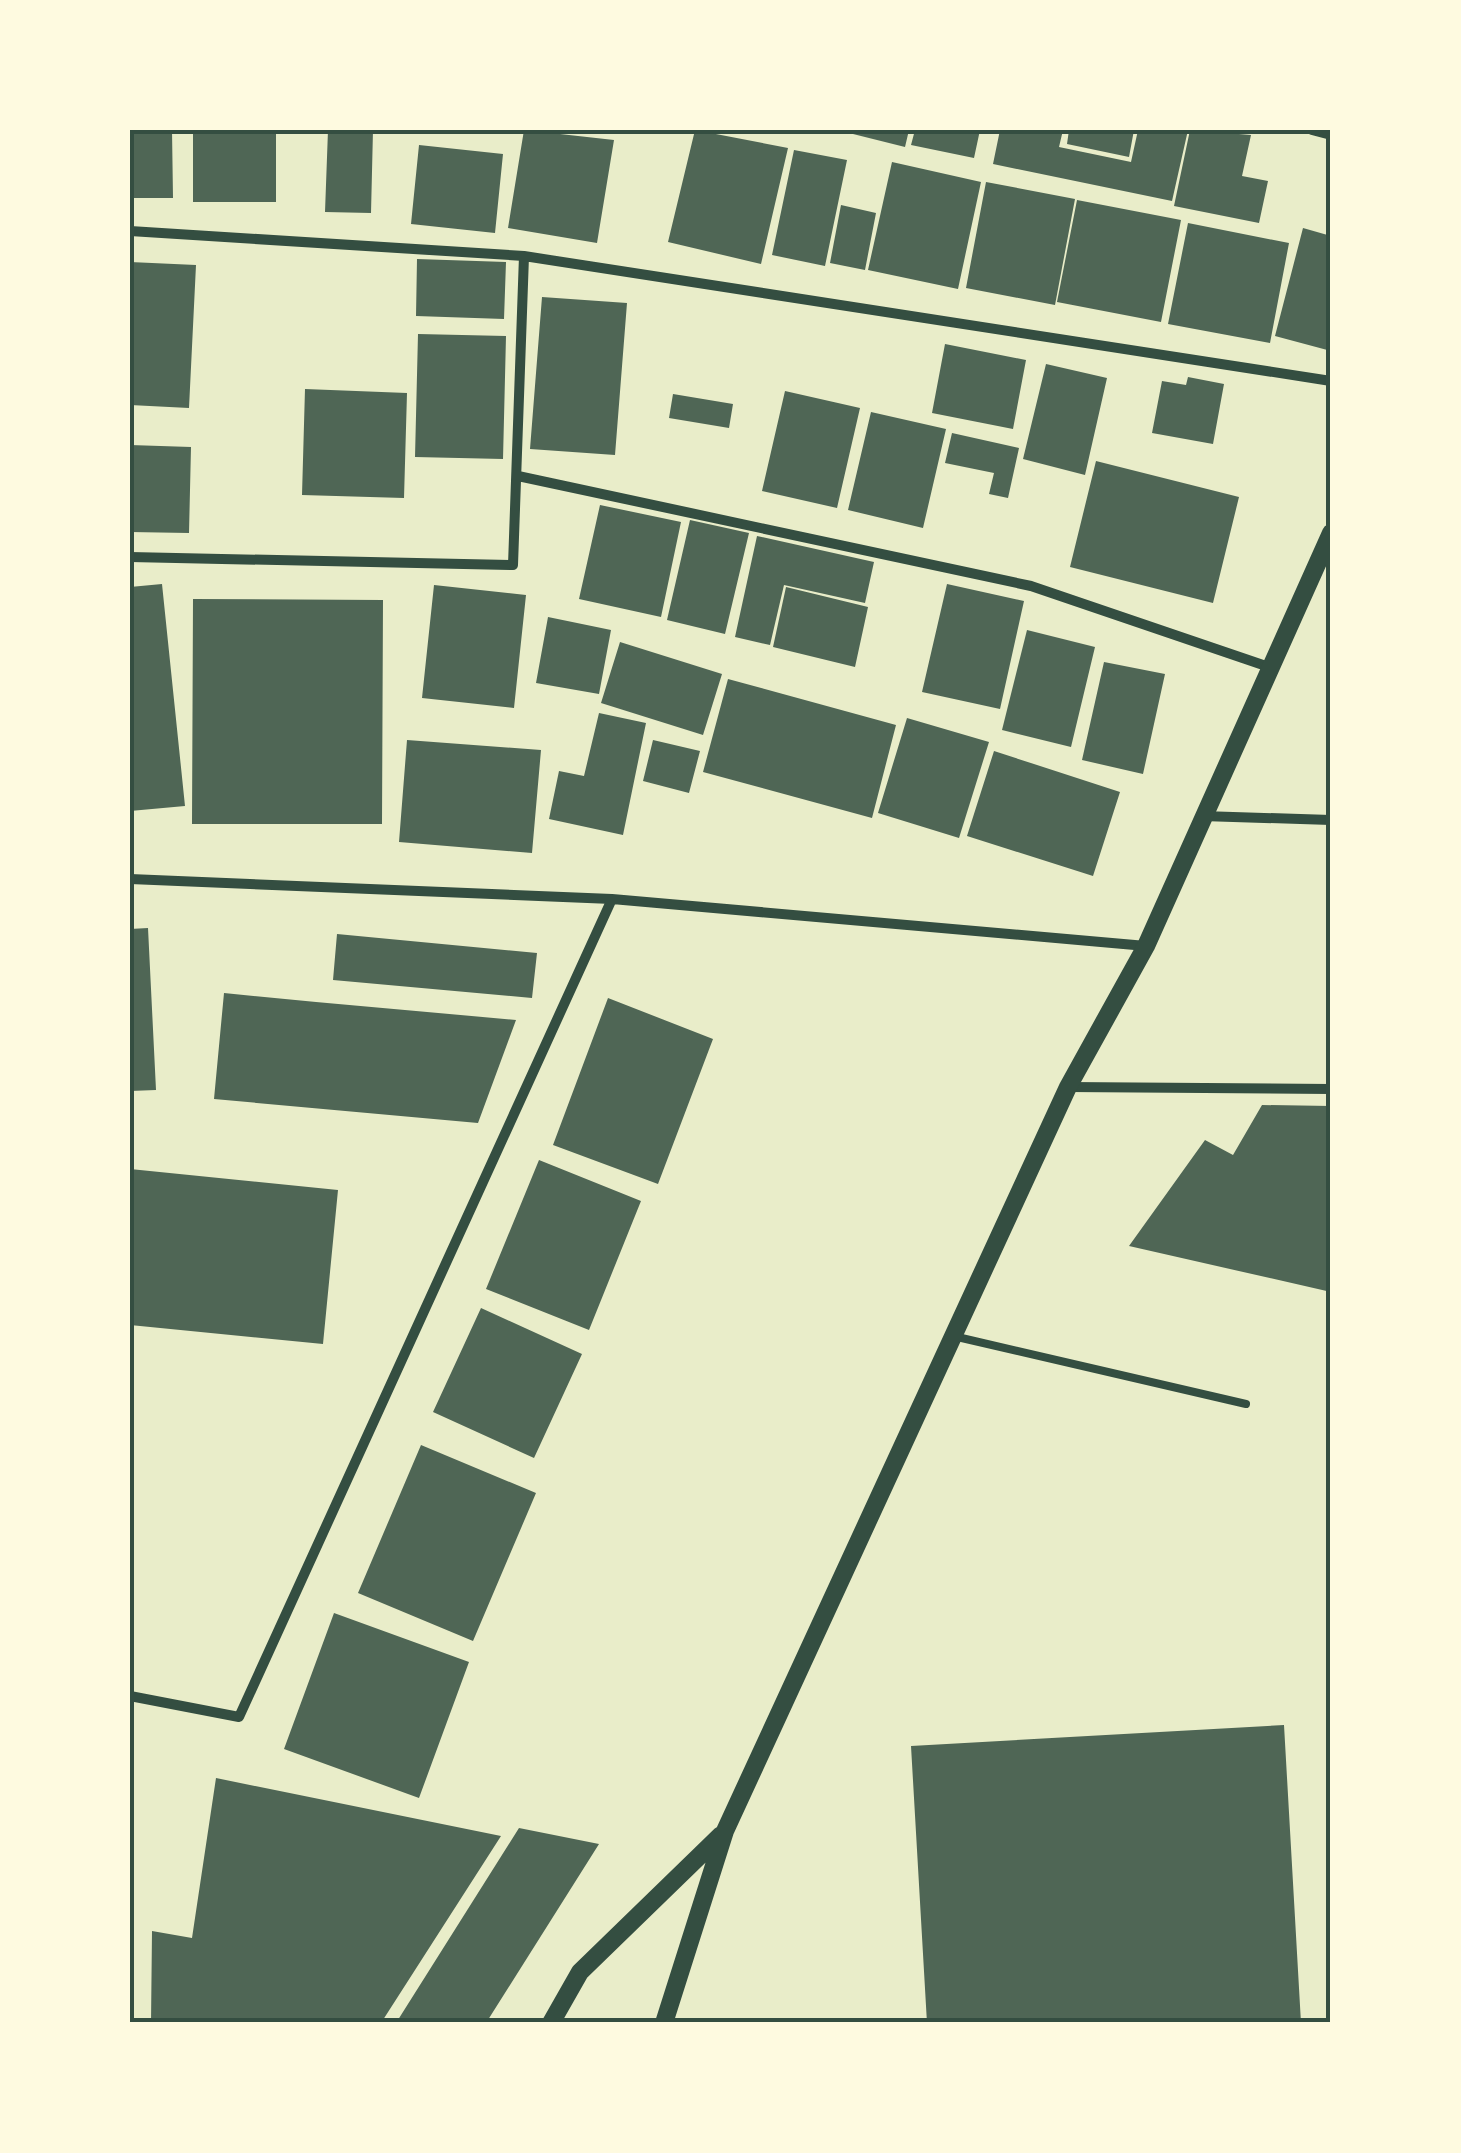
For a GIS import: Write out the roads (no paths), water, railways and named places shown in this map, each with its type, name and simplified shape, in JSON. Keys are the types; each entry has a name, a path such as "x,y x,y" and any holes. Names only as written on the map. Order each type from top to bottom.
{"street":[{"path":"1312,130 1331,135"},
{"path":"130,231 524,256 1331,381"},
{"path":"130,557 513,565 524,256"},
{"path":"518,476 1031,586 1273,668"},
{"path":"664,2023 725,1831 1068,1087 1146,946 1331,533"},
{"path":"1201,816 1331,820"},
{"path":"130,880 612,899 1146,946"},
{"path":"130,1696 239,1717 612,899"},
{"path":"1068,1087 1331,1089"},
{"path":"551,2023 580,1972 725,1831"}],"lane":[{"path":"954,1336 1246,1404"}]}
